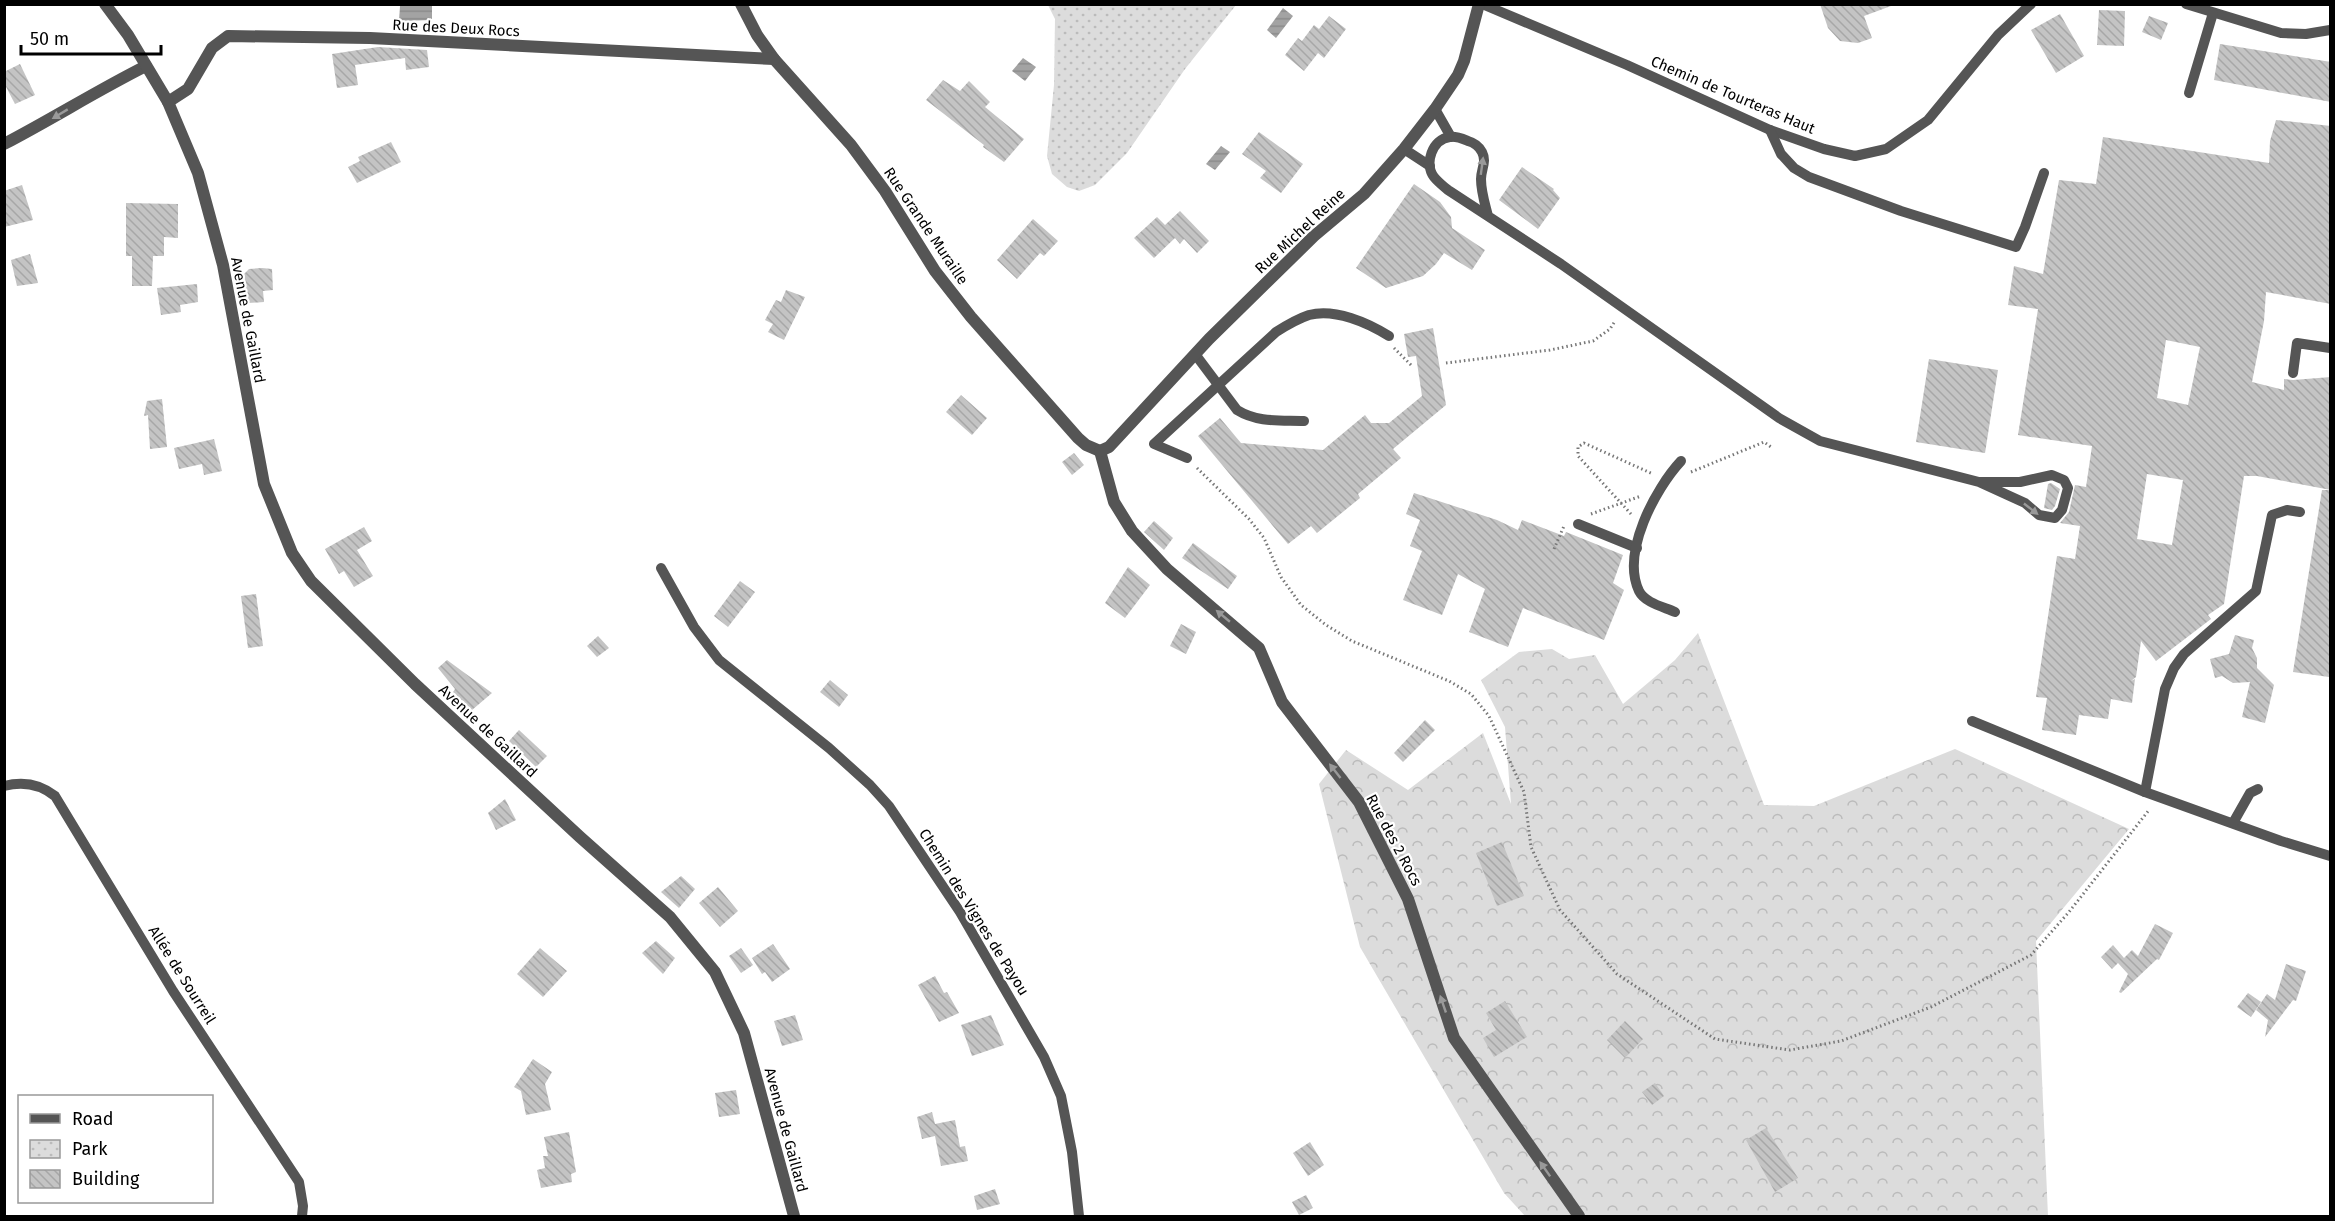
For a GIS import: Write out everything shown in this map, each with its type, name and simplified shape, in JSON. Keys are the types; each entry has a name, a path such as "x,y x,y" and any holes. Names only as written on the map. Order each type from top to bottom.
{"street":[{"name":"Rue Grande Muraille","path":"741,4 757,35 774,59 851,145 885,191 935,271 970,317 1078,438 1086,445 1100,451"},
{"name":"Rue Michel Reine","path":"1100,451 1109,447 1195,354 1314,236 1364,194 1404,149 1435,109 1464,61 1480,4"},
{"name":"Avenue de Gaillard","path":"108,6 168,102 198,173 217,239 264,484 292,553 311,581 415,684 670,917 715,972 744,1034 794,1216"},
{"name":"Rue des Deux Rocs","path":"168,102 188,89 212,48 228,36 370,38 774,59"},
{"path":"4,144 50,120 110,83 146,66"},
{"name":"Rue des 2 Rocs","path":"1100,451 1114,502 1132,531 1167,570 1258,648 1282,702 1359,802 1408,899 1454,1038 1579,1216"}],"lane":[{"name":"Chemin de Tourteras Haut","path":"1480,4 1627,65 1770,130 1824,149 1855,156 1886,149 1900,142 1928,120 1998,35 2031,4"},
{"path":"2186,4 2281,33 2306,34 2331,30"},
{"path":"2189,93 2213,13"},
{"path":"1435,109 1451,137"},
{"path":"1770,130 1781,154 1794,168 1809,177 1901,211 2016,246 2044,173"},
{"path":"1430,166 1431,154 1442,140 1451,137 1476,144 1484,157 1480,176 1488,216"},
{"path":"1404,149 1430,166 1437,180 1779,418 1810,437 1979,482 2025,503 2046,518 2055,518 2059,514 2068,488 2064,480 2052,475 2019,482 1979,482"},
{"path":"1186,458 1154,444 1276,332 1312,314 1330,314 1346,317 1380,330 1389,336"},
{"path":"2293,374 2297,343 2331,348"},
{"path":"1195,354 1237,410 1245,415 1260,419 1305,420"},
{"path":"1675,612 1647,600 1639,592 1635,573 1641,529 1654,499 1681,461"},
{"path":"2145,792 2165,689 2174,668 2184,654 2256,591 2272,515 2287,510 2300,512"},
{"path":"1578,524 1637,548"},
{"name":"Chemin des Vignes de Payou","path":"661,568 694,627 719,660 829,748 870,785 889,806 943,885 1044,1057 1061,1096 1072,1152 1079,1216"},
{"path":"1972,721 2145,792 2318,854 2331,856"},
{"name":"Allée de Sourreil","path":"4,786 15,783 34,785 45,788 55,796 173,991 299,1182 303,1206 302,1216"},
{"path":"2233,824 2250,793 2258,789"}],"path":[{"path":"1446,363 1550,350 1593,341 1610,329 1617,318 1615,302"},
{"path":"1389,336 1396,351 1412,366"},
{"path":"1629,523 1632,515 1578,456 1578,447 1584,443 1667,478 1676,478 1764,442 1771,447"},
{"path":"1186,458 1249,519 1263,538 1281,577 1301,605 1326,625 1352,641 1449,681 1471,694 1489,716 1524,792 1531,848 1560,910 1617,974 1714,1039 1790,1050 1840,1041 1931,1007 2031,955 2069,912 2150,808"},
{"path":"1596,517 1589,515 1644,495"},
{"path":"1554,549 1567,519"}],"green space":[{"path":"1048,5 1236,5 1185,69 1127,153 1095,185 1079,191 1067,187 1052,174 1047,156 1054,85 1055,19"},
{"path":"1698,633 1764,805 1814,806 1955,749 2129,829 2036,941 2048,1216 1525,1216 1504,1193 1360,947 1319,784 1346,750 1408,790 1483,733 1511,804 1505,727 1481,680 1519,652 1552,649 1569,659 1595,655 1623,704 1675,660"}],"shaded area":[{"path":"400,6 432,6 432,20 399,21"},
{"path":"1283,8 1293,16 1276,38 1267,30"},
{"path":"1023,58 1036,67 1025,81 1012,71"},
{"path":"1221,146 1230,152 1215,170 1206,164"}],"building":[{"path":"1820,4 1891,4 1891,6 1864,16 1872,38 1858,43 1840,41 1828,28"},
{"path":"2099,10 2125,11 2124,46 2097,45"},
{"path":"2060,14 2084,56 2056,73 2031,30"},
{"path":"1329,16 1346,29 1324,58 1318,53 1304,71 1285,55 1298,38 1302,41 1314,25 1319,29"},
{"path":"2149,16 2168,23 2161,40 2142,32"},
{"path":"2220,44 2331,62 2331,102 2214,80"},
{"path":"378,47 427,50 429,67 406,70 405,58 355,65 358,85 337,88 332,54"},
{"path":"20,64 35,95 15,104 4,83 4,72"},
{"path":"943,80 960,91 969,81 990,102 985,107 1024,139 1004,162 926,100"},
{"path":"2276,120 2331,126 2331,304 2266,292 2264,321 2252,382 2284,390 2284,379 2331,377 2331,490 2257,476 2244,476 2224,604 2208,615 2211,619 2156,661 2141,641 2136,677 2131,681 2135,679 2132,703 2111,699 2108,719 2079,715 2076,735 2042,730 2047,698 2036,697 2057,556 2075,559 2080,526 2060,523 2069,512 2075,485 2086,487 2092,446 2018,435 2038,309 2008,305 2014,266 2043,274 2059,180 2096,184 2103,137 2269,163 2270,141","holes":["2166,340 2200,347 2188,405 2157,398","2147,474 2183,480 2172,545 2137,539"]},
{"path":"1259,132 1303,164 1281,193 1260,178 1266,171 1242,154"},
{"path":"391,142 401,162 357,183 348,167 360,161 358,157"},
{"path":"1522,167 1554,189 1560,198 1538,229 1499,200"},
{"path":"1414,184 1440,202 1451,217 1452,228 1485,250 1472,270 1444,253 1423,276 1386,288 1356,268"},
{"path":"22,185 33,220 4,227 4,191"},
{"path":"126,203 178,204 178,238 164,237 164,256 153,256 152,286 132,286 132,256 126,256"},
{"path":"1180,211 1209,241 1197,253 1184,239 1180,244 1175,238 1154,258 1134,238 1157,217 1165,225"},
{"path":"1033,219 1058,241 1044,256 1040,253 1017,279 997,260"},
{"path":"30,254 38,283 17,286 11,260"},
{"path":"249,269 272,269 273,290 263,291 264,302 248,303 244,274"},
{"path":"197,284 198,302 180,305 181,312 161,315 157,288"},
{"path":"786,290 805,297 784,340 768,332 773,324 765,320 776,300 781,302"},
{"path":"1433,328 1446,405 1393,449 1401,458 1358,494 1360,498 1317,533 1311,526 1288,544 1198,436 1220,418 1241,443 1323,450 1365,415 1371,423 1389,423 1422,396 1416,356 1408,357 1404,334"},
{"path":"1929,359 1998,370 1985,453 1916,442"},
{"path":"961,395 987,418 972,435 946,412"},
{"path":"162,399 167,447 150,449 148,415 144,416 147,401"},
{"path":"214,439 222,471 204,475 202,464 179,469 174,448"},
{"path":"1074,453 1084,465 1072,475 1062,462"},
{"path":"2051,483 2060,489 2052,510 2044,508 2048,484"},
{"path":"2322,490 2331,490 2331,663 2329,677 2293,672"},
{"path":"1414,493 1497,520 1518,530 1522,520 1564,536 1566,532 1623,555 1613,583 1624,590 1604,640 1523,608 1508,647 1469,632 1485,589 1458,574 1442,615 1403,600 1422,551 1410,546 1420,520 1406,514"},
{"path":"1154,521 1173,538 1164,550 1144,532"},
{"path":"364,527 372,541 357,550 373,576 354,587 344,571 339,574 325,549"},
{"path":"1193,543 1237,576 1228,589 1182,558"},
{"path":"1128,567 1150,585 1125,618 1105,603"},
{"path":"740,581 755,592 728,627 714,616"},
{"path":"256,594 263,646 248,648 241,596"},
{"path":"1181,624 1196,632 1186,654 1170,646"},
{"path":"2235,635 2254,640 2252,648 2257,658 2257,668 2274,685 2265,723 2242,717 2250,682 2233,683 2222,676 2215,678 2210,659 2229,654"},
{"path":"598,636 609,648 597,657 587,646"},
{"path":"447,660 492,693 472,710 453,692 455,689 438,668"},
{"path":"830,680 848,695 839,707 820,692"},
{"path":"1425,720 1435,730 1403,762 1394,753"},
{"path":"519,730 547,756 536,767 509,741"},
{"path":"505,799 516,820 496,830 488,813"},
{"path":"1502,842 1524,896 1497,906 1476,853"},
{"path":"681,876 695,889 679,908 661,892"},
{"path":"718,887 738,911 720,927 699,903"},
{"path":"2155,924 2173,933 2159,960 2157,959 2121,993 2119,992 2128,974 2118,963 2112,969 2101,957 2113,945 2124,958 2132,950 2138,956"},
{"path":"656,941 675,958 663,974 642,953"},
{"path":"773,944 790,969 772,982 765,972 762,974 752,958"},
{"path":"540,948 567,971 543,997 517,974"},
{"path":"741,948 753,965 741,973 729,956"},
{"path":"2286,964 2306,971 2296,1001 2293,1000 2265,1037 2268,1020 2256,1010 2267,994 2275,1000"},
{"path":"935,976 959,1013 939,1022 918,985"},
{"path":"2248,993 2261,1002 2251,1017 2237,1007"},
{"path":"1505,1001 1527,1037 1494,1057 1483,1038 1496,1030 1486,1013"},
{"path":"795,1015 803,1040 782,1046 774,1021"},
{"path":"991,1015 1004,1045 972,1056 961,1025"},
{"path":"1625,1021 1643,1039 1625,1058 1607,1040"},
{"path":"533,1059 552,1072 545,1084 551,1110 526,1115 521,1091 514,1087"},
{"path":"1655,1083 1664,1096 1652,1105 1642,1092"},
{"path":"736,1090 740,1114 719,1117 715,1093"},
{"path":"932,1112 935,1124 955,1120 960,1147 965,1146 968,1161 941,1166 935,1136 922,1139 917,1117"},
{"path":"1766,1128 1798,1178 1775,1192 1746,1140"},
{"path":"569,1132 576,1172 571,1174 572,1182 541,1188 537,1170 545,1168 543,1156 548,1156 544,1137"},
{"path":"1310,1142 1324,1165 1308,1176 1293,1153"},
{"path":"995,1189 1000,1204 977,1210 974,1196"},
{"path":"1306,1195 1313,1208 1299,1215 1292,1202"}]}
